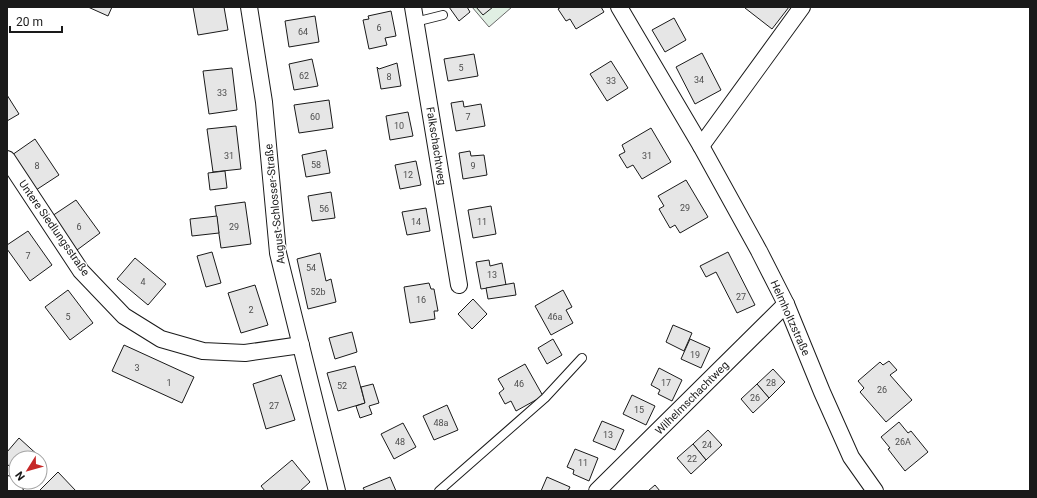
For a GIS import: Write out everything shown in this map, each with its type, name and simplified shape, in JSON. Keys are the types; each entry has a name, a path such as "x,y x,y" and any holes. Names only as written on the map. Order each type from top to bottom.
{"street":[{"name":"August-Schlosser-Straße","path":"249,7 264,102 278,253 335,490"},
{"name":"Helmholtzstraße","path":"619,7 701,146 759,251 786,304 822,392 851,457 875,491"},
{"path":"701,146 802,7"},
{"name":"Falkschachtweg","path":"414,15 458,285"},
{"name":"Untere Siedlungsstraße","path":"7,159 81,271 124,316 161,339 203,351 245,353 301,345"},
{"name":"Wilhelmschachtweg","path":"598,491 786,304"},
{"path":"7,484 15,491"}],"lane":[{"path":"414,15 443,15"},
{"path":"439,491 545,398 582,358"}],"green space":[{"path":"472,7 512,7 489,27"}],"building":[{"path":"88,7 112,7 108,16"},
{"path":"193,7 224,7 228,30 198,35"},
{"path":"449,7 467,7 470,12 459,21"},
{"path":"476,7 493,7 483,15"},
{"path":"561,7 601,7 604,12 576,29 570,19 566,21 558,9"},
{"path":"789,7 772,29 745,8"},
{"path":"391,11 396,36 385,38 387,45 369,49 363,20 369,19 368,16"},
{"path":"315,16 319,42 289,47 285,21"},
{"path":"674,18 686,40 665,52 652,30"},
{"path":"702,53 721,90 695,104 676,67"},
{"path":"474,54 478,76 448,81 444,59"},
{"path":"312,59 318,86 294,90 289,64"},
{"path":"611,61 628,88 607,101 590,74"},
{"path":"397,63 401,86 381,89 377,67 379,69"},
{"path":"232,68 237,110 209,114 203,71"},
{"path":"7,95 19,114 7,121"},
{"path":"329,100 333,128 299,133 294,105"},
{"path":"463,101 464,107 481,104 485,126 456,131 451,103"},
{"path":"408,112 413,136 390,140 386,116"},
{"path":"236,126 241,169 213,172 207,129"},
{"path":"651,128 671,162 642,179 633,165 627,168 619,155 625,152 622,145"},
{"path":"35,139 59,175 36,190 12,155"},
{"path":"326,150 330,173 306,177 302,155"},
{"path":"470,151 471,156 484,155 487,175 463,179 459,153"},
{"path":"416,161 421,185 400,189 395,165"},
{"path":"225,171 227,188 210,190 208,173"},
{"path":"686,180 708,217 680,233 675,225 670,228 659,209 664,206 658,196"},
{"path":"331,192 335,218 312,221 308,196"},
{"path":"76,200 100,233 77,250 52,216"},
{"path":"245,202 251,244 221,248 215,206"},
{"path":"491,206 496,234 473,238 468,210"},
{"path":"426,208 430,231 407,235 402,212"},
{"path":"217,216 219,233 192,236 190,219"},
{"path":"28,231 52,265 30,281 7,249 7,245"},
{"path":"212,252 221,283 206,287 197,256"},
{"path":"728,252 755,305 737,313 716,272 706,277 700,266"},
{"path":"320,253 326,281 331,279 336,302 308,309 297,259"},
{"path":"135,258 166,284 148,305 117,279"},
{"path":"489,260 490,266 502,263 506,285 481,289 476,262"},
{"path":"429,283 431,289 434,289 438,311 434,311 435,319 410,323 404,287"},
{"path":"514,283 516,295 488,299 486,288"},
{"path":"255,285 268,325 241,333 228,293"},
{"path":"68,290 93,323 70,340 45,307"},
{"path":"563,290 572,307 566,310 573,323 551,335 535,306"},
{"path":"473,299 487,314 472,329 458,314"},
{"path":"673,325 692,333 684,351 666,342"},
{"path":"352,332 357,352 335,359 329,338"},
{"path":"553,339 562,355 547,364 538,348"},
{"path":"690,339 710,348 701,368 681,359"},
{"path":"124,345 194,377 182,403 112,371"},
{"path":"889,361 897,370 890,375 912,400 886,422 860,392 864,388 858,381 880,362 883,365"},
{"path":"525,364 543,396 516,411 511,401 505,404 499,393 504,389 498,379"},
{"path":"355,366 365,403 338,411 327,373"},
{"path":"659,368 682,380 672,401 658,394 660,390 651,385"},
{"path":"773,369 785,382 769,398 757,384"},
{"path":"281,375 295,420 266,429 253,384"},
{"path":"373,384 379,403 369,406 372,414 360,418 356,406 365,403 361,387"},
{"path":"757,384 769,398 753,413 741,399"},
{"path":"632,395 655,406 646,425 623,414"},
{"path":"447,405 458,430 434,440 423,416"},
{"path":"602,421 624,430 615,450 593,441"},
{"path":"899,422 908,433 911,431 928,452 905,471 888,449 890,448 881,437"},
{"path":"403,423 416,447 394,459 381,434"},
{"path":"708,430 722,445 706,460 693,444"},
{"path":"19,438 32,450 9,450"},
{"path":"693,444 706,460 691,474 677,458"},
{"path":"575,449 598,458 589,481 573,474 574,470 567,467"},
{"path":"8,451 8,465 7,464"},
{"path":"292,460 310,482 300,491 265,491 261,486"},
{"path":"58,472 76,491 39,491 48,490 48,482"},
{"path":"390,477 396,491 365,491 363,488"},
{"path":"547,477 570,487 568,491 541,491"},
{"path":"655,485 660,491 648,491"}]}
